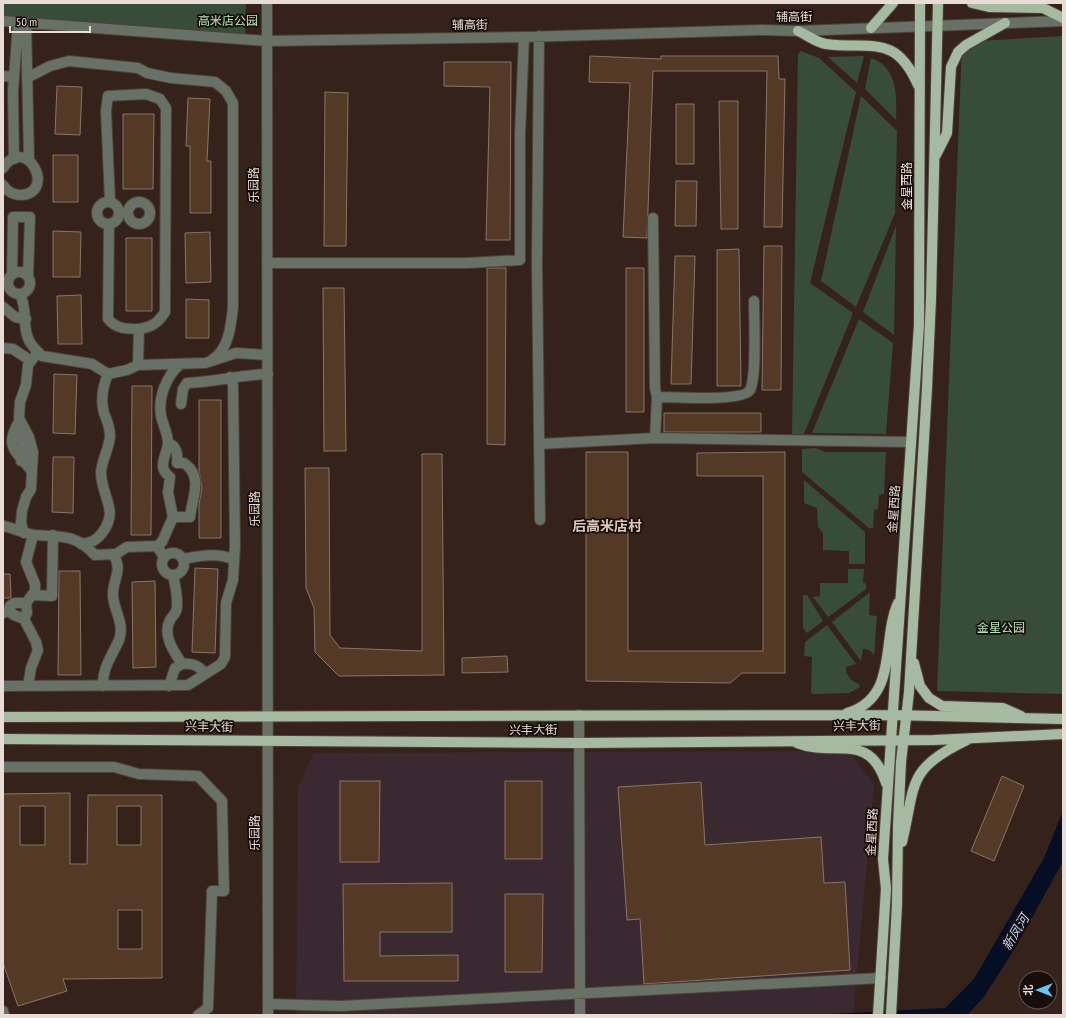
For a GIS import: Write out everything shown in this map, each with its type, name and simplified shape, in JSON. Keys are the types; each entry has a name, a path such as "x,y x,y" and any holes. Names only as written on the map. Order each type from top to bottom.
{"main road":[{"path":"871,28 893,3"},
{"name":"金星西路","path":"878,1015 886,889 884,859 888,790 902,594 918,325 920,3"},
{"path":"891,1015 898,826 912,650 928,381 938,3"},
{"path":"972,3 989,7 1043,8 1063,19"},
{"path":"935,159 947,133 951,67 958,52 966,45 1005,24"},
{"path":"798,31 824,44 883,46 896,53 910,67 920,89"},
{"path":"840,716 856,711 864,705 882,683 886,669 893,613 902,594"},
{"path":"912,650 920,686 929,698 942,706 1003,708 1026,718"},
{"name":"兴丰大街","path":"3,717 579,715 906,716 1063,720"},
{"name":"兴丰大街","path":"3,739 578,744 970,738 1063,734"},
{"path":"898,856 913,789 918,774 937,755 970,738"},
{"path":"791,740 808,747 854,749 865,753 874,759 882,772 888,790"}],"street":[{"name":"乐园路","path":"267,3 268,1015"},
{"name":"辅高街","path":"3,22 267,41 524,37 760,30 798,31 938,25 1005,24 1063,19"},
{"path":"14,159 14,77 22,23"},
{"path":"22,23 27,78 29,160"},
{"path":"539,36 537,263 540,520"},
{"path":"267,263 468,263 520,260 520,135 524,37"},
{"path":"27,78 50,66 69,61 138,68 147,73 172,78 215,82 226,91 233,103 233,307 230,331 223,347 218,355 205,363"},
{"path":"3,76 14,77"},
{"path":"109,224 108,319 112,324 121,329 150,328 159,322 165,312 167,211 166,108 160,99 146,94 108,96 106,111 110,201"},
{"path":"3,168 7,162 14,159 23,158 29,160 38,174 38,180 32,190 20,195 8,191 3,184"},
{"path":"151,212 144,203 137,202 130,206 124,214 116,221 109,224 99,220 97,213 102,203 110,201 116,204 124,214 130,220 140,225 149,220 151,212"},
{"path":"151,212 167,211"},
{"path":"13,217 30,217 28,276 30,286 26,292 20,294 10,290 8,279 13,217"},
{"path":"653,218 655,388 657,397 655,438"},
{"path":"8,279 20,272 28,276"},
{"path":"20,294 24,304 26,319 25,326 28,340 42,356 53,359 92,364 108,374 127,370 138,365 205,363 236,353 267,355"},
{"path":"657,397 729,397 745,394 750,390 753,374 754,301"},
{"path":"3,307 15,317 26,319"},
{"path":"138,365 139,329"},
{"path":"3,348 13,349 31,361"},
{"path":"24,618 27,613 26,603 33,595 36,584 26,562 28,534 21,523 22,511 26,497 31,489 33,452 29,437 20,420 20,402 26,385 28,365 38,352"},
{"path":"170,477 165,474 163,467 163,459 168,443 161,416 162,399 164,387 175,368 181,364"},
{"path":"81,544 90,543 98,539 110,520 110,512 102,485 101,471 110,437 102,402 104,384 108,374"},
{"path":"180,404 183,389 187,383 220,381 230,377 268,374"},
{"path":"3,686 188,685 221,664 225,657 226,603 233,580 234,560 233,385 230,377"},
{"path":"20,420 14,431 12,443 14,451 32,472"},
{"path":"539,444 655,438 911,442"},
{"path":"3,526 28,534 66,536 88,548 95,555 113,554 127,547 157,546 162,542 173,517 168,492 170,477 176,470 178,463 178,452 172,444 168,443"},
{"path":"173,517 190,517 196,493 195,477 189,466 184,463 178,463"},
{"path":"33,595 52,596 53,535"},
{"path":"157,546 164,557 162,568 166,573 173,575 182,570 183,559 181,556 174,552 164,557"},
{"path":"103,686 102,676 119,640 120,632 120,618 113,596 119,572 116,559 113,554"},
{"path":"183,559 209,555 228,557 234,560"},
{"path":"173,575 177,606 176,614 168,627 168,637 182,664"},
{"path":"24,618 14,616 6,612 14,603 26,603"},
{"path":"24,618 36,642 38,650 31,668 28,686"},
{"path":"169,686 175,668 182,664 189,663 198,666 205,674"},
{"path":"579,715 580,1015"},
{"path":"3,766 114,767 139,774 198,776 222,801 224,891 212,891 208,1008 198,1015"},
{"path":"268,1004 340,1006 881,978"},
{"path":"3,1011 4,1015"}],"shaded area":[{"path":"849,751 874,785 853,1015 296,1015 298,787 314,753"}],"green space":[{"name":"高米店公园","path":"3,3 246,3 245,39 3,21"},
{"name":"金星公园","path":"1063,36 1063,694 937,691 962,42"},
{"path":"801,51 819,58 856,92 810,283 853,313 804,434 792,434 798,54"},
{"path":"864,56 857,83 828,57"},
{"path":"871,58 880,62 891,76 896,93 896,120 865,89"},
{"path":"861,96 897,131 895,213 856,307 821,281"},
{"path":"896,226 894,335 863,312"},
{"path":"859,319 893,343 886,434 812,433"},
{"path":"816,448 825,452 886,452 884,494 879,495 878,509 874,510 873,528 869,528 802,472 802,449"},
{"path":"804,480 865,532 865,564 849,564 849,551 823,550 823,533 818,527 817,508 804,503"},
{"path":"848,569 864,569 863,582 866,584 866,589 828,617 813,597 820,596 820,583 848,583"},
{"path":"870,592 869,615 877,616 874,655 869,650 863,649 861,661 832,622"},
{"path":"803,595 807,595 823,621 807,633 803,628"},
{"path":"827,625 856,664 846,667 846,670 850,678 859,684 860,687 849,693 813,694 811,692 812,657 804,656 805,642"}],"water":[{"name":"新凤河","path":"1063,811 1062,863 1017,945 984,997 967,1015 812,1015 945,1008 974,979 1044,858"}],"building":[{"path":"590,56 661,59 661,56 778,56 779,79 785,79 782,227 764,227 767,71 653,71 647,238 623,237 630,83 589,82"},
{"path":"444,62 511,62 510,240 486,240 490,87 444,86"},
{"path":"57,86 82,87 80,135 55,134"},
{"path":"325,92 348,93 346,246 324,246"},
{"path":"188,98 210,99 207,161 211,161 211,213 190,213 190,146 186,146"},
{"path":"719,101 738,101 738,229 721,229"},
{"path":"676,104 694,104 694,164 676,164"},
{"path":"123,114 154,114 153,189 123,189"},
{"path":"53,155 78,155 78,202 53,202"},
{"path":"676,181 697,181 696,226 675,226"},
{"path":"53,231 81,232 80,277 53,277"},
{"path":"210,232 211,282 186,283 185,233"},
{"path":"126,238 152,238 152,311 126,311"},
{"path":"764,246 782,246 781,390 762,390"},
{"path":"739,249 741,386 717,386 717,250"},
{"path":"675,256 695,256 691,384 671,384"},
{"path":"487,268 506,268 505,445 487,444"},
{"path":"626,268 644,268 644,412 626,412"},
{"path":"323,288 344,288 346,451 324,451"},
{"path":"81,295 82,344 58,344 57,296"},
{"path":"186,299 209,300 209,338 186,338"},
{"path":"54,374 77,375 75,434 53,433"},
{"path":"132,386 152,386 151,535 131,535"},
{"path":"199,400 221,400 221,538 199,538 199,504 202,488 199,471"},
{"path":"664,413 761,413 761,432 664,432"},
{"path":"586,452 628,452 628,651 763,651 763,476 697,476 697,453 785,452 785,673 742,673 730,683 586,681"},
{"path":"422,454 442,454 444,675 339,676 315,652 314,608 306,588 305,468 329,468 330,635 340,648 422,651"},
{"path":"53,457 74,457 73,513 52,512"},
{"path":"195,568 218,569 215,653 192,652"},
{"path":"59,571 80,571 81,675 58,675"},
{"path":"3,574 10,574 11,597 9,598 3,598"},
{"path":"155,581 156,667 133,668 132,582"},
{"path":"507,656 508,672 462,673 462,658"},
{"path":"1002,776 1024,786 994,861 971,851"},
{"path":"340,781 380,781 379,862 340,862"},
{"path":"505,781 542,781 542,859 505,859"},
{"path":"701,782 705,845 821,837 824,883 845,882 850,970 644,984 640,919 627,920 618,787"},
{"path":"70,793 70,864 87,864 88,795 162,795 162,978 63,979 67,991 18,1006 3,963 3,794","holes":["20,806 45,806 45,845 20,845","117,806 141,806 141,845 117,845","118,910 142,910 142,949 118,949"]},
{"path":"452,883 452,932 380,932 380,956 458,955 458,981 344,981 343,884"},
{"path":"505,894 543,894 542,972 505,972"}],"district":[{"name":"后高米店村","path":"607,526"}]}
